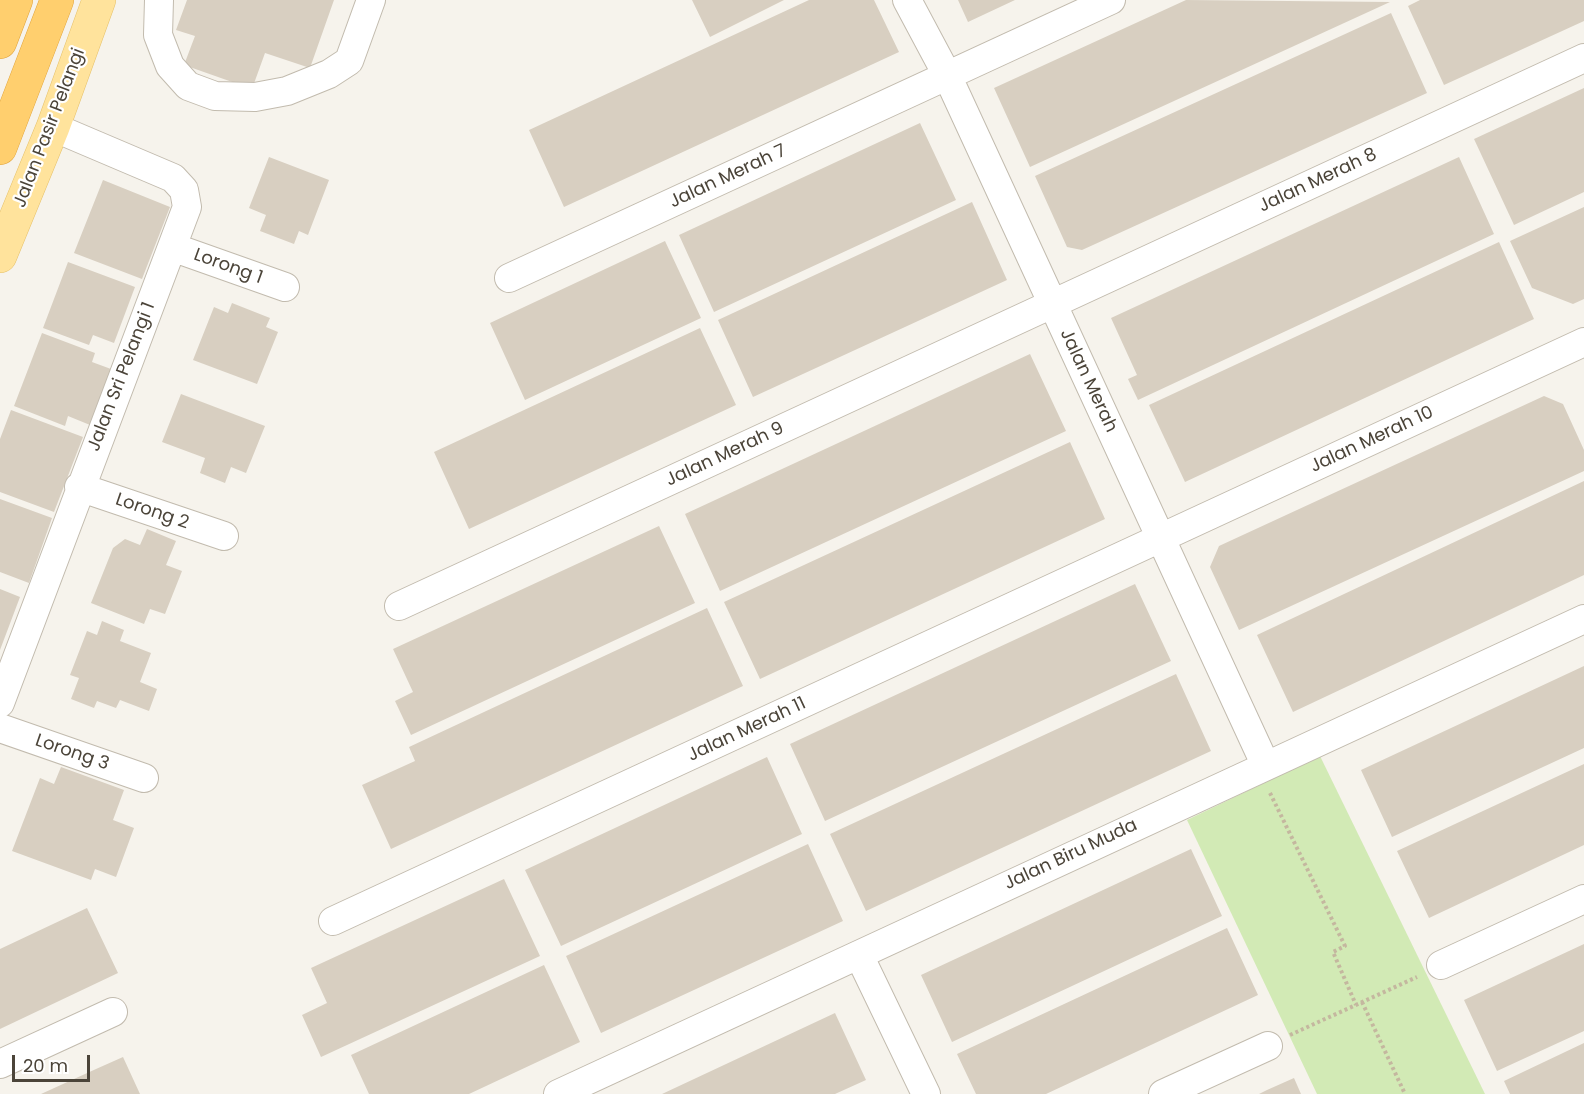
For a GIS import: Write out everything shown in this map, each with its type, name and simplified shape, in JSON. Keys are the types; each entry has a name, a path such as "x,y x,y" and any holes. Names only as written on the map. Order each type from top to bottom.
{"highway":[{"path":"0,42 16,0"},
{"path":"0,148 57,0"}],"main road":[{"path":"0,214 40,109 69,22 73,0"},
{"name":"Jalan Pasir Pelangi","path":"0,256 52,127 99,0"}],"street":[{"path":"159,0 158,35 170,66 188,86 215,96 255,97 329,74 349,61 371,0"},
{"name":"Jalan Merah","path":"907,0 947,75 1161,538 1261,766"},
{"name":"Jalan Merah 7","path":"509,278 1110,0"},
{"name":"Jalan Merah 8","path":"1052,304 1584,58"},
{"name":"Jalan Sri Pelangi 1","path":"0,702 79,487 187,207 187,198 180,183 173,178 52,127"},
{"name":"Lorong 1","path":"172,247 285,287"},
{"name":"Jalan Merah 9","path":"399,606 1052,304"},
{"name":"Jalan Merah 10","path":"1161,538 1584,342"},
{"name":"Lorong 2","path":"79,487 224,536"},
{"name":"Jalan Merah 11","path":"333,921 1161,538"},
{"name":"Jalan Biru Muda","path":"558,1094 1261,766 1584,619"},
{"name":"Lorong 3","path":"0,728 144,778"},
{"path":"1441,965 1584,899"},
{"path":"859,955 926,1094"},
{"path":"0,1065 113,1012"},
{"path":"1163,1094 1268,1046"}],"path":[{"path":"1261,766 1345,946 1333,952 1356,1005"},
{"path":"1268,1046 1441,965"},
{"path":"1362,1002 1405,1094"}],"green space":[{"path":"1320,756 1485,1094 1317,1094 1187,820"}],"building":[{"path":"187,0 334,0 310,68 265,53 252,89 184,65 195,36 176,30"},
{"path":"692,0 784,0 710,37"},
{"path":"809,0 874,0 899,52 564,207 529,130"},
{"path":"958,0 1015,0 968,22"},
{"path":"1186,0 1390,2 1030,167 994,88"},
{"path":"1420,0 1584,0 1584,21 1444,85 1408,6"},
{"path":"1391,13 1427,93 1082,250 1067,247 1035,176"},
{"path":"1584,88 1584,192 1514,225 1474,139"},
{"path":"920,123 956,200 714,312 679,235"},
{"path":"269,157 329,180 308,235 299,231 294,244 260,231 266,215 249,208"},
{"path":"1459,157 1494,234 1138,400 1128,379 1137,375 1111,318"},
{"path":"103,180 170,207 142,279 74,253"},
{"path":"972,202 1007,280 753,397 718,320"},
{"path":"1584,207 1584,299 1573,304 1532,288 1510,241"},
{"path":"665,241 701,318 525,400 490,323"},
{"path":"1499,242 1534,319 1185,482 1149,405"},
{"path":"68,262 135,287 114,343 93,335 89,345 43,328"},
{"path":"232,303 270,318 266,327 278,332 257,384 193,360 214,307 228,313"},
{"path":"700,328 736,405 469,529 434,452"},
{"path":"42,333 95,353 92,362 111,369 90,425 68,416 65,426 14,406"},
{"path":"1030,354 1066,431 720,591 685,514"},
{"path":"181,394 265,426 246,473 231,467 225,483 200,473 205,458 162,442"},
{"path":"1544,396 1563,404 1584,450 1584,471 1239,630 1210,567 1219,546"},
{"path":"11,410 83,437 54,512 0,492 0,439"},
{"path":"1070,442 1105,519 760,679 724,602"},
{"path":"1584,481 1584,575 1293,712 1257,635"},
{"path":"0,499 52,518 29,583 0,572"},
{"path":"659,526 695,603 411,735 395,701 413,692 393,649"},
{"path":"147,529 176,541 166,565 182,571 165,614 150,609 144,624 91,603 113,548 125,539 140,545"},
{"path":"1135,584 1171,661 825,821 790,744"},
{"path":"0,589 20,597 0,650"},
{"path":"707,608 743,686 391,849 362,785 415,761 409,747"},
{"path":"102,621 124,630 120,641 151,653 140,682 157,689 149,711 120,700 116,708 97,701 94,708 71,699 79,678 70,675 87,631 97,635"},
{"path":"1584,666 1584,748 1392,837 1361,770"},
{"path":"1176,674 1211,751 866,911 830,834"},
{"path":"767,757 802,834 561,946 525,870"},
{"path":"1584,764 1584,845 1429,918 1397,851"},
{"path":"61,767 124,790 113,820 134,828 116,877 95,869 91,880 12,851 40,778 54,784"},
{"path":"808,844 843,921 601,1033 566,956"},
{"path":"1191,849 1222,916 952,1042 921,975"},
{"path":"504,879 540,956 321,1057 302,1015 327,1003 311,968"},
{"path":"87,908 118,973 0,1029 0,949"},
{"path":"1227,928 1258,995 1046,1094 976,1094 957,1054"},
{"path":"1584,944 1584,1031 1497,1071 1464,1000"},
{"path":"544,965 580,1042 469,1094 369,1094 351,1055"},
{"path":"835,1013 866,1080 835,1094 662,1094"},
{"path":"1584,1043 1584,1094 1510,1094 1504,1081"},
{"path":"123,1057 140,1094 41,1094 96,1069"},
{"path":"1294,1078 1301,1094 1259,1094 1267,1090"}]}
